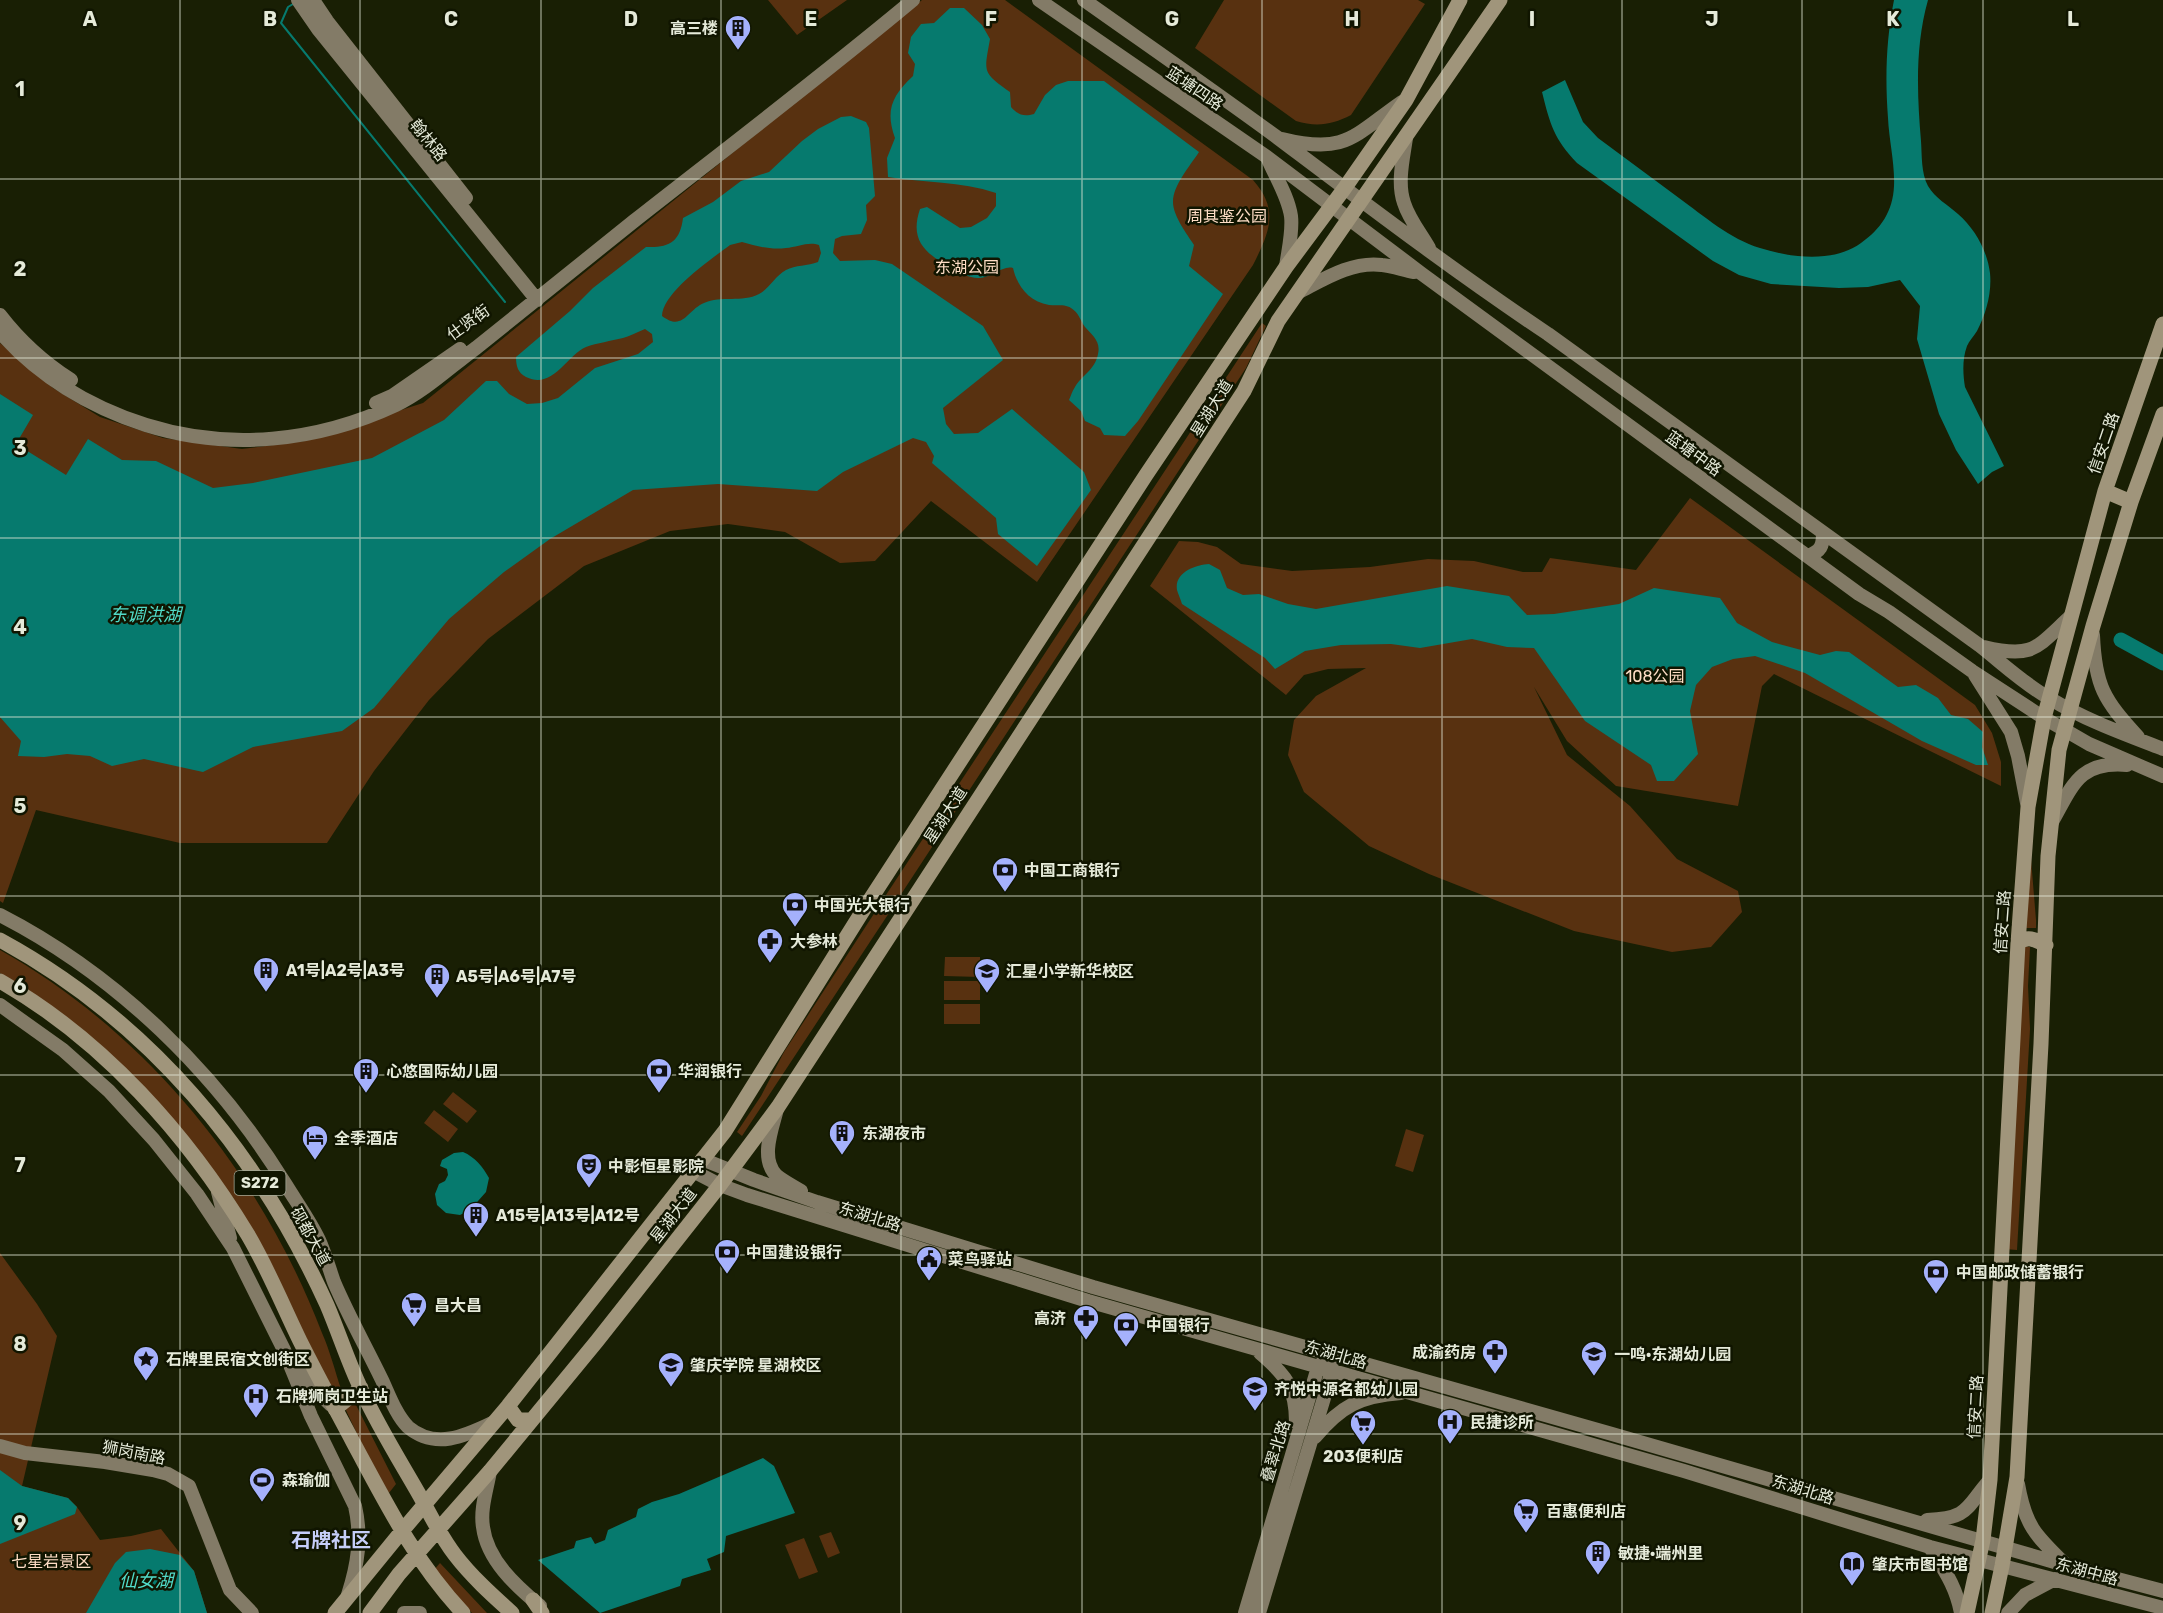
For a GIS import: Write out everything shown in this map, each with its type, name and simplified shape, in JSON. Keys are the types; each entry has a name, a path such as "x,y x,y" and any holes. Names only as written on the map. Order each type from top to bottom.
{"main road":[{"name":"翰林路","path":"298,0 318,29 538,295"},
{"name":"翰林路","path":"313,0 538,295"},
{"name":"仕贤街","path":"0,315 20,340 57,371 89,392 174,425 213,431 258,433 304,427 349,415 392,396 538,295 645,201 899,0"},
{"path":"0,332 13,347 50,378 87,401 126,418 182,434 212,440 259,441 306,435 352,423 398,404 427,386 538,295 913,0"},
{"name":"蓝塘四路","path":"1039,0 1267,157 1331,205"},
{"name":"蓝塘四路","path":"1084,0 1277,137 1344,189"},
{"name":"星湖大道","path":"335,1613 508,1406 725,1131 858,918 1146,474 1286,267 1406,100 1460,0"},
{"name":"星湖大道","path":"370,1613 415,1554 490,1471 532,1420 720,1185 778,1107 1244,391 1278,321 1500,0"},
{"path":"1092,38 1110,40 1114,29 1107,16"},
{"path":"1277,137 1319,146 1345,142 1406,100"},
{"path":"1406,138 1401,194 1409,216 1431,253"},
{"path":"1267,157 1287,202 1290,216 1286,267"},
{"name":"蓝塘中路","path":"1344,189 1979,645 2049,699 2102,726 2163,749"},
{"name":"蓝塘中路","path":"1331,205 1533,356 1808,556 1972,671 2089,744 2163,776"},
{"path":"1299,292 1336,273 1357,266 1381,265 1422,274"},
{"path":"1259,308 1278,321"},
{"name":"信安二路","path":"1965,1611 1983,1540 1990,1480 2018,943 2028,807 2044,718 2105,491 2163,324"},
{"path":"1533,356 1540,338 1548,334"},
{"path":"1942,1529 1943,1541 1930,1547 1952,1581 1965,1611 1991,1613 2002,1566 2017,1477 2051,825 2059,750 2093,626 2131,502 2163,414"},
{"path":"2105,491 2131,502"},
{"path":"1808,556 1818,552 1823,545 1823,533"},
{"path":"1979,645 2007,652 2031,650 2045,642 2070,617"},
{"path":"2093,626 2094,663 2103,693 2113,710 2141,741"},
{"path":"1972,671 2011,732 2028,807"},
{"path":"2051,825 2070,790 2084,773 2098,766 2110,764 2138,766"},
{"path":"0,915 51,944 107,984 179,1048 239,1117 275,1166 319,1240 335,1283 392,1402 407,1425 416,1432 441,1440 466,1435 492,1423"},
{"path":"2018,943 2030,938 2046,945"},
{"name":"砚都大道","path":"0,940 48,968 109,1012 165,1063 217,1121 247,1162 296,1244 326,1304 361,1388 438,1530 455,1556 512,1613"},
{"name":"S272","path":"0,981 39,1006 100,1054 143,1096 180,1137 248,1236 335,1409 415,1554 463,1613"},
{"path":"0,1005 63,1050 109,1091 175,1166 233,1248 284,1350 310,1416 355,1506 359,1549 357,1566 348,1595"},
{"path":"778,1107 768,1148 770,1165 775,1173 815,1209"},
{"name":"东湖北路","path":"698,1165 730,1171 815,1209 1082,1299 1409,1392 1979,1560"},
{"name":"东湖北路","path":"698,1165 720,1185 815,1209 1093,1287 1983,1540"},
{"path":"217,1188 233,1248"},
{"path":"335,1283 352,1364"},
{"path":"1997,1328 2010,1336 2023,1332"},
{"path":"1284,1357 1288,1342"},
{"path":"1255,1349 1274,1364 1289,1383 1297,1407 1296,1436 1312,1441 1333,1417 1356,1401 1371,1396 1409,1392"},
{"path":"284,1350 306,1381 335,1409 361,1388"},
{"name":"叠翠北路","path":"1245,1613 1296,1436 1331,1354"},
{"name":"叠翠北路","path":"1259,1613 1312,1441 1325,1369"},
{"path":"508,1406 518,1420 532,1420"},
{"name":"狮岗南路","path":"0,1446 25,1453 153,1470 168,1474 189,1486 230,1590 252,1613"},
{"path":"490,1471 482,1519 486,1542 506,1575 549,1613"},
{"path":"2017,1477 2023,1510 2030,1526 2038,1538 2068,1566"},
{"path":"1916,1521 1945,1519 1963,1513 1990,1480"},
{"name":"东湖中路","path":"1983,1540 2068,1566 2163,1591"},
{"path":"2038,1575 2042,1558"},
{"name":"东湖中路","path":"1979,1560 2163,1608"},
{"path":"2008,1613 2025,1595 2055,1579"},
{"path":"533,1600 542,1613"},
{"path":"404,1613 420,1613"}],"green space":[{"path":"768,0 847,0 797,35"},
{"name":"东湖公园","path":"922,0 1005,0 1253,180 1267,201 1269,222 1267,232 1253,265 1037,582 931,501 875,561 840,563 785,532 728,524 670,531 584,566 488,639 429,700 374,771 327,843 180,843 36,810 3,903 0,901 0,343 53,388 100,417 163,438 242,449 304,441 423,403"},
{"path":"1224,0 1418,0 1425,4 1351,115 1331,123 1310,124 1296,121 1195,48"},
{"path":"1262,323 1266,326 1246,368 894,905 884,898"},
{"name":"108公园","path":"1690,498 1975,705 1992,733 2001,762 2001,786 1774,674 1762,686 1738,806 1616,786 1567,741 1534,687 1567,755 1630,806 1677,859 1738,891 1742,912 1711,947 1672,952 1574,931 1429,874 1369,846 1304,792 1288,755 1294,720 1316,696 1366,668 1328,669 1304,675 1286,695 1150,586 1179,541 1198,542 1217,547 1241,564 1292,571 1370,567 1428,559 1474,561 1523,572 1542,572 1550,558 1636,570"},
{"path":"2031,859 2036,928 2024,928"},
{"path":"879,906 889,913 742,1136 737,1132 761,1096 784,1052"},
{"path":"2022,946 2030,947 2028,986 2030,1029 2017,1250 2005,1249"},
{"path":"0,950 54,984 105,1023 151,1066 194,1113 233,1164 267,1218 297,1274 325,1340 341,1389 335,1392 173,1119 135,1077 96,1041 59,1011 0,973"},
{"path":"945,957 980,957 980,977 944,976"},
{"path":"944,981 980,981 980,1000 944,1000"},
{"path":"944,1004 980,1004 980,1024 944,1024"},
{"path":"453,1092 477,1111 467,1123 443,1104"},
{"path":"434,1110 458,1129 448,1142 424,1123"},
{"path":"1406,1129 1424,1135 1413,1172 1395,1166"},
{"name":"七星岩景区","path":"0,1253 57,1336 22,1486 68,1498 100,1540 161,1529 194,1571 207,1613 0,1613"},
{"path":"353,1399 396,1484 389,1493 368,1457 344,1406"},
{"path":"831,1532 840,1553 828,1558 819,1536"},
{"path":"804,1538 818,1572 799,1579 785,1545"},
{"path":"440,1563 487,1613 472,1613 433,1571"}],"water":[{"path":"1894,0 1928,0 1921,35 1918,70 1924,175 1934,194 1958,214 1975,233 1986,256 1990,273 1986,310 1965,351 1964,377 1965,387 2004,466 1992,472 1978,484 1956,450 1939,414 1917,339 1920,306 1900,280 1868,287 1839,288 1771,284 1739,275 1713,261 1577,163 1554,131 1542,92 1565,80 1583,122 1598,138 1738,239 1760,248 1785,254 1812,257 1838,254 1861,243 1874,232 1885,219 1893,195 1894,169 1886,74"},
{"path":"950,8 964,8 982,25 990,39 987,71 994,80 1010,92 1011,107 1019,114 1034,114 1045,95 1056,85 1068,81 1104,81 1199,152 1176,189 1173,202 1175,213 1194,245 1189,266 1223,294 1138,421 1125,436 1104,435 1100,428 1085,421 1081,411 1069,400 1073,390 1094,364 1099,349 1095,339 1074,310 1066,306 1042,303 1030,297 1017,281 1013,268 1005,268 982,278 961,273 934,257 918,238 917,220 920,209 927,207 960,228 971,227 987,218 996,206 996,193 956,184 888,177 887,158 895,138 891,119 892,104 900,90 913,76 915,64 908,53 911,37 921,24 934,23"},
{"name":"东调洪湖","path":"851,116 866,122 869,128 875,196 866,205 867,220 861,234 835,239 833,253 840,261 875,260 892,264 983,326 1003,360 943,408 946,424 954,434 978,433 1012,409 1084,472 1091,490 1037,566 998,534 996,518 932,463 934,456 926,442 913,438 843,472 817,491 718,484 633,490 550,539 504,572 449,619 374,708 342,731 253,747 203,772 144,759 112,766 90,756 67,754 44,757 18,756 21,741 0,717 0,394 33,415 16,444 66,475 88,439 122,460 156,461 213,488 253,483 372,458 444,420 486,381 497,381 509,394 527,404 542,403 558,398 595,368 638,354 653,342 652,334 645,329 623,338 586,347 552,376 544,379 536,380 523,375 518,369 516,357 593,288 646,247 667,245 672,242 679,233 683,218 713,202 741,181 769,172 802,141 818,129 841,117","holes":["742,242 774,248 815,244 819,245 821,253 818,262 786,270 763,292 752,297 717,299 704,303 680,321 675,322 662,316 670,297 689,277 730,245"]},
{"path":"1209,564 1220,570 1227,588 1243,595 1259,594 1288,604 1316,609 1447,586 1509,596 1527,615 1554,614 1619,604 1654,588 1720,598 1737,623 1772,642 1820,655 1836,651 1849,652 1898,687 1916,685 1938,698 1951,715 1968,719 1983,732 1982,747 1988,765 1976,765 1922,741 1805,673 1755,656 1733,659 1712,667 1696,685 1690,711 1698,754 1674,781 1657,781 1651,765 1585,721 1534,648 1507,647 1472,639 1420,648 1391,644 1341,645 1305,651 1275,669 1265,658 1182,604 1177,590 1179,578 1192,568"},
{"path":"463,1152 478,1163 489,1178 486,1192 470,1210 460,1215 446,1213 437,1205 435,1194 439,1184 445,1181 448,1175 447,1169 440,1166 442,1160 454,1153"},
{"path":"763,1458 774,1466 795,1513 726,1536 724,1552 707,1559 711,1570 682,1579 680,1586 600,1613 538,1560 574,1548 576,1541 591,1537 595,1544 605,1540 608,1530 636,1517 638,1509"},
{"path":"0,1470 22,1486 68,1498 77,1507 75,1514 0,1544"},
{"name":"仙女湖","path":"150,1549 180,1555 194,1571 207,1613 86,1613 115,1563 126,1552"}],"waterway":[{"path":"293,4 288,7 281,23 505,302"},
{"path":"2121,640 2163,663"}],"place":[{"name":"高三楼","path":"738,51"},
{"name":"中国工商银行","path":"1005,893"},
{"name":"中国光大银行","path":"795,928"},
{"name":"大参林","path":"770,964"},
{"name":"A1号|A2号|A3号","path":"266,993"},
{"name":"汇星小学新华校区","path":"987,994"},
{"name":"A5号|A6号|A7号","path":"437,999"},
{"name":"心悠国际幼儿园","path":"366,1094"},
{"name":"华润银行","path":"659,1094"},
{"name":"东湖夜市","path":"842,1156"},
{"name":"全季酒店","path":"315,1161"},
{"name":"中影恒星影院","path":"589,1189"},
{"name":"A15号|A13号|A12号","path":"476,1238"},
{"name":"中国建设银行","path":"727,1275"},
{"name":"菜鸟驿站","path":"929,1282"},
{"name":"中国邮政储蓄银行","path":"1936,1295"},
{"name":"昌大昌","path":"414,1328"},
{"name":"高济","path":"1086,1341"},
{"name":"中国银行","path":"1126,1348"},
{"name":"成渝药房","path":"1495,1375"},
{"name":"一鸣·东湖幼儿园","path":"1594,1377"},
{"name":"石牌里民宿文创街区","path":"146,1382"},
{"name":"肇庆学院 星湖校区","path":"671,1388"},
{"name":"齐悦中源名都幼儿园","path":"1255,1412"},
{"name":"石牌狮岗卫生站","path":"256,1419"},
{"name":"民捷诊所","path":"1450,1445"},
{"name":"203便利店","path":"1363,1446"},
{"name":"森瑜伽","path":"262,1503"},
{"name":"百惠便利店","path":"1526,1534"},
{"name":"敏捷·端州里","path":"1598,1576"},
{"name":"肇庆市图书馆","path":"1852,1587"}],"district":[{"name":"石牌社区","path":"331,1540"}],"park label":[{"name":"周其鉴公园","path":"1227,216"}]}
